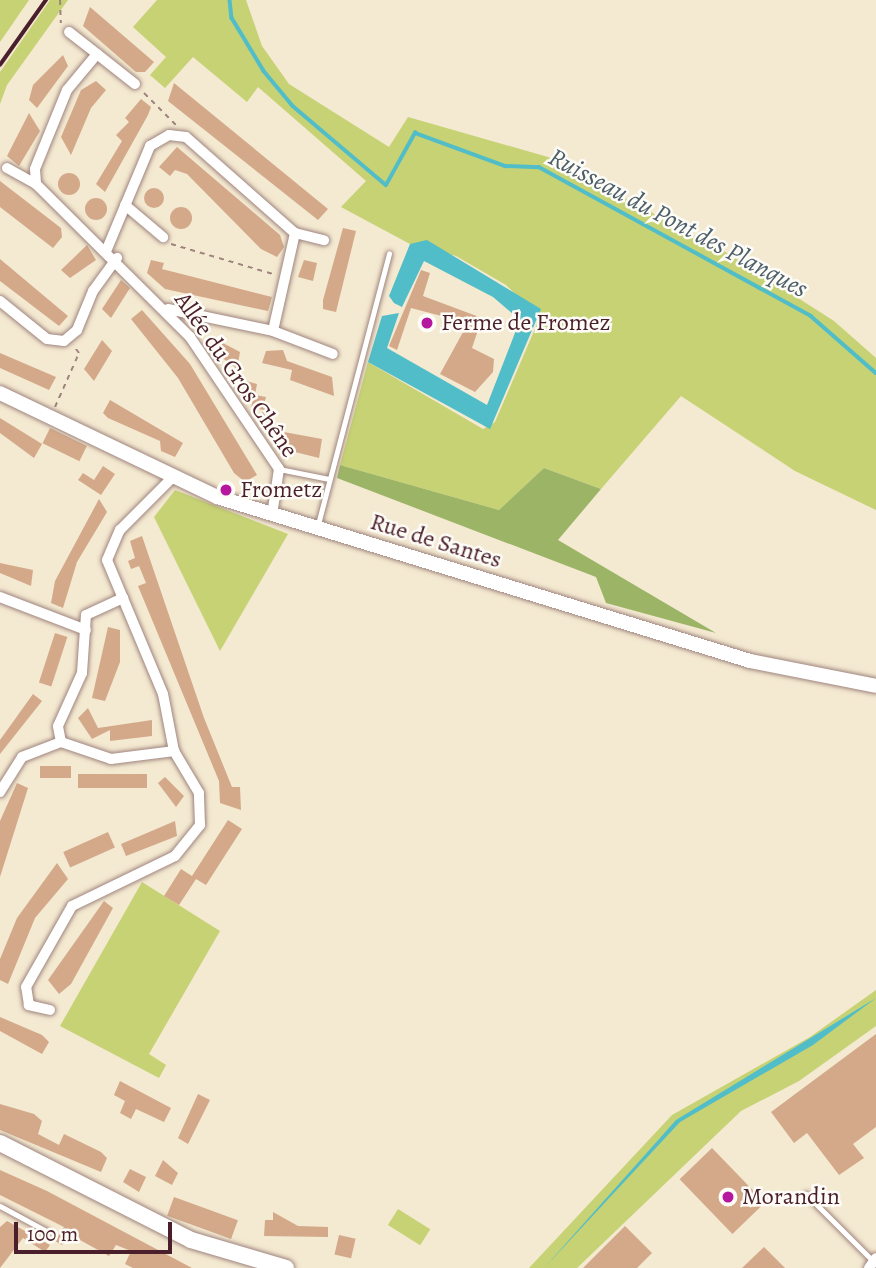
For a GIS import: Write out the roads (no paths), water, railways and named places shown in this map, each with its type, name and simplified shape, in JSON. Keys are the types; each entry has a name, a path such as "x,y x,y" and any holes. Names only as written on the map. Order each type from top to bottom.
{"main road":[{"path":"0,1143 191,1240 286,1268"},
{"path":"0,1152 186,1247 253,1268"}],"street":[{"path":"69,32 135,84"},
{"path":"36,184 35,169 67,90 97,54"},
{"path":"107,248 154,141 169,135 190,139 295,233 324,240"},
{"name":"Allée du Gros Chêne","path":"7,169 36,184 107,248 168,309 279,469 272,515"},
{"path":"125,205 163,237"},
{"path":"273,331 295,233"},
{"path":"0,301 47,339 69,339 117,258"},
{"path":"168,309 273,331 333,354"},
{"name":"Rue de Santes","path":"0,393 51,416 171,479 272,515 775,668 876,686"},
{"path":"50,1010 29,1005 24,992 72,906 175,856 196,836 200,793 174,751 163,694 107,559 120,530 171,479"},
{"path":"0,597 86,630"},
{"path":"61,742 58,726 82,673 89,610 122,598"},
{"path":"0,792 22,757 61,742 111,758 174,751"}],"lane":[{"path":"317,529 388,253"},
{"path":"279,469 329,479"},
{"path":"806,1194 873,1262"},
{"path":"0,1206 48,1232"}],"water":[{"path":"427,240 541,309 490,429 368,362 382,316 399,313 387,348 487,405 520,320 493,297 424,261 402,307 394,303 389,296 410,244"},
{"path":"876,998 813,1045 680,1122 544,1268 676,1120"}],"waterway":[{"name":"Ruisseau du Pont des Planques","path":"230,0 232,18 264,71 293,106 386,185 415,133 505,166 539,167 811,316 876,373"}],"railway":[{"path":"0,65 46,0"}],"place":[{"name":"Ferme de Fromez","path":"427,323"},
{"name":"Frometz","path":"226,490"},
{"name":"Morandin","path":"728,1197"}]}
